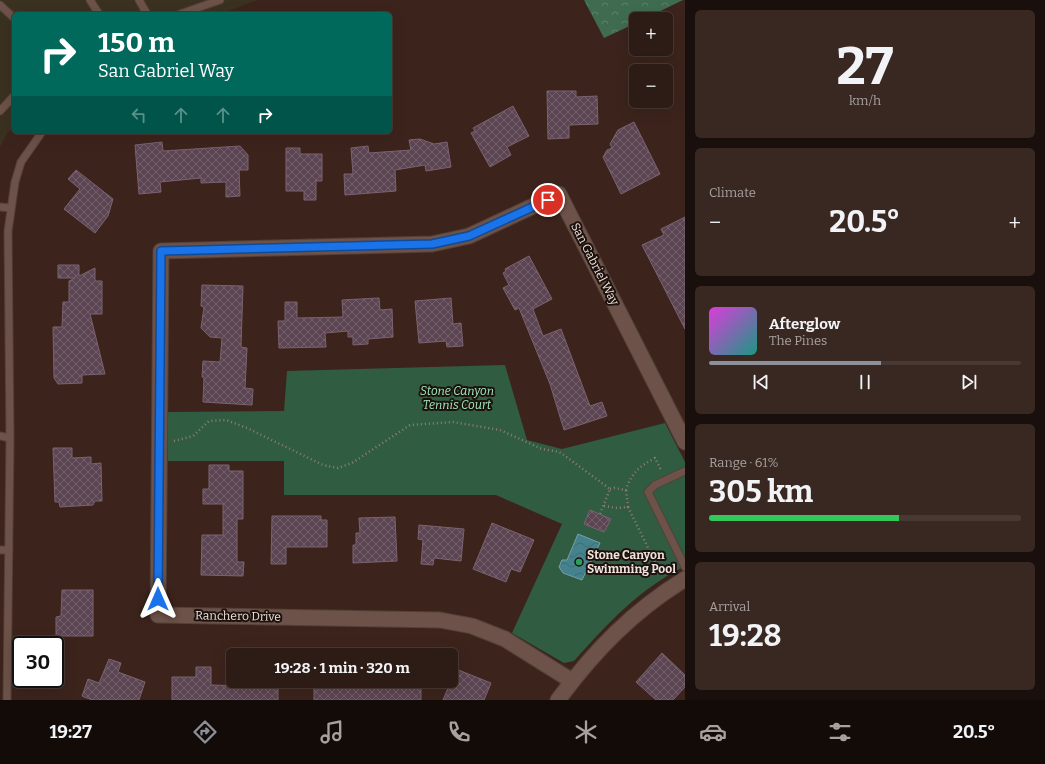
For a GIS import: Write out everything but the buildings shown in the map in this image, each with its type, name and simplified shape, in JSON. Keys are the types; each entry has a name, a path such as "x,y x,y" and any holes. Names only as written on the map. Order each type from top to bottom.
{"street":[{"name":"San Gabriel Way","path":"161,251 432,244 469,236 559,194 685,442"},
{"name":"Ranchero Drive","path":"161,251 158,615 440,620 472,626 505,639 572,681"},
{"path":"558,700 572,681 622,626 644,607 685,579"}],"lane":[{"path":"90,0 98,12"},
{"path":"138,0 146,12"},
{"path":"186,12 220,0"},
{"path":"0,5 12,16"},
{"path":"0,111 12,98"},
{"path":"7,700 10,438 8,231 15,182 21,162 41,134"},
{"path":"0,207 11,208"},
{"path":"0,436 10,438"},
{"path":"685,470 655,485 648,492 685,567"},
{"path":"0,550 9,550"},
{"path":"0,581 9,581"}],"path":[{"path":"173,442 193,436 209,421 226,420 248,428 323,465 338,468 352,463 410,425 453,422 500,430 542,449 555,451 610,489 614,488 626,490"},
{"path":"658,575 655,562 628,507 626,490 629,479 641,466 655,458 661,470"},
{"path":"600,514 604,506 605,498 610,489"},
{"path":"604,506 617,508 628,507"}],"shaded area":[{"path":"0,0 257,0 225,12 12,12 12,129 7,133 0,147"}],"green space":[{"path":"584,0 683,0 658,12 629,12 629,26 604,38"},
{"name":"Stone Canyon Tennis Court","path":"505,365 527,440 562,449 665,423 685,462 685,566 638,596 612,620 574,661 564,663 512,633 562,524 496,495 284,495 284,461 168,461 168,412 284,411 287,371"}],"water":[{"path":"578,534 600,543 582,580 563,573 559,567 562,560 567,560"}],"place":[{"name":"Stone Canyon Swimming Pool","path":"579,562"}],"route":[{"path":"158,599 161,251 432,244 469,236 548,200"}]}
